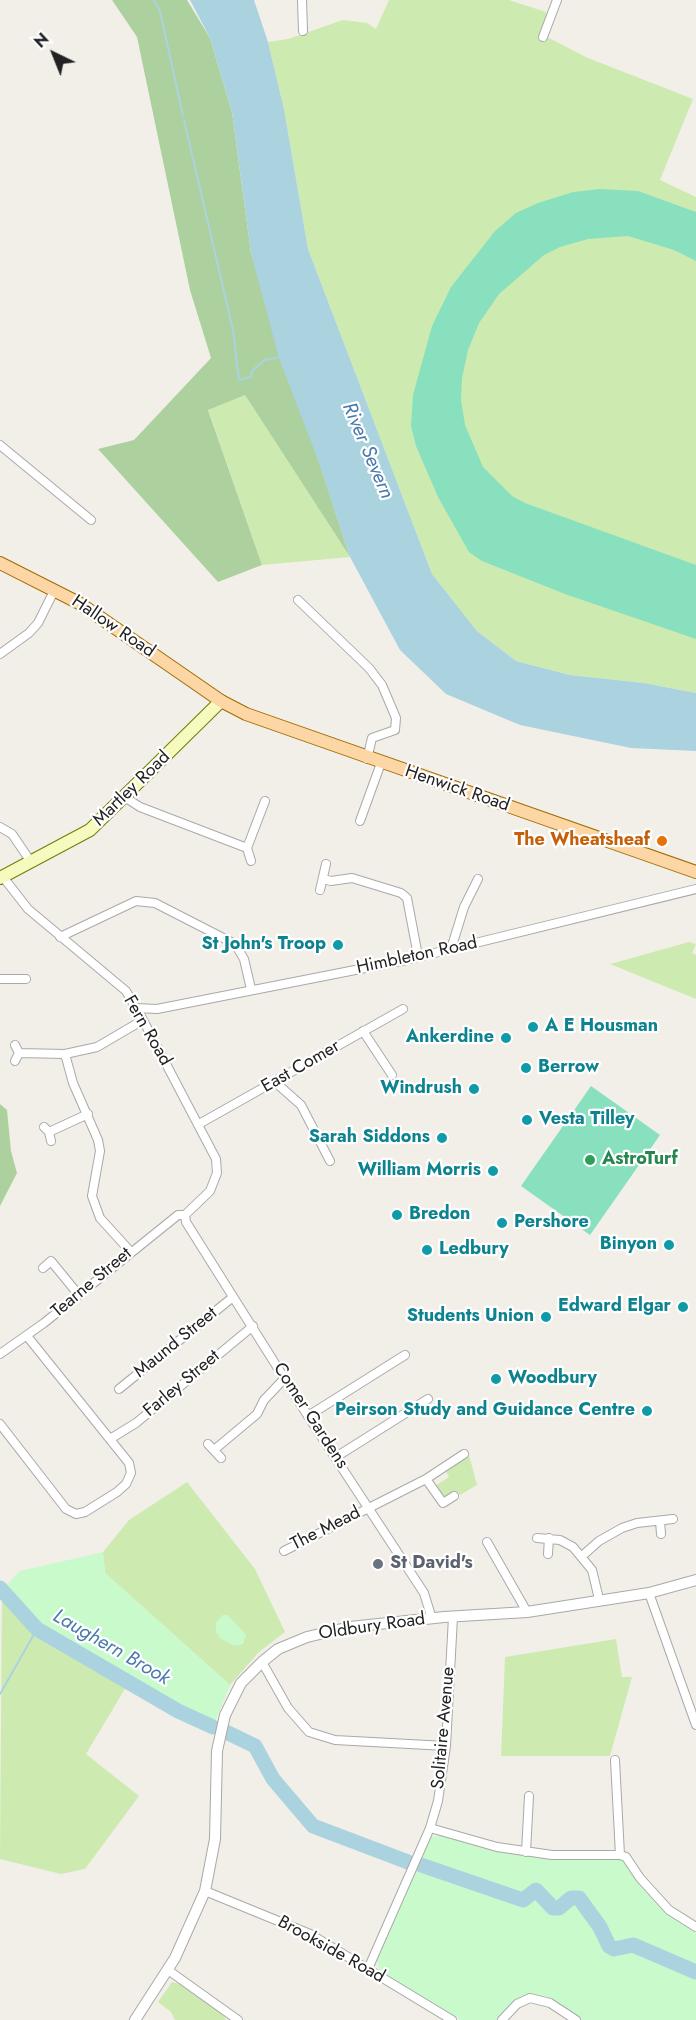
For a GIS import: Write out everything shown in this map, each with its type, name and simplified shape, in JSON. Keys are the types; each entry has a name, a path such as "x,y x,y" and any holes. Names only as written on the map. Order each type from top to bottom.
{"main road":[{"name":"Hallow Road","path":"0,563 79,603 220,701"},
{"name":"Henwick Road","path":"220,701 246,714 367,759 696,872"},
{"name":"Martley Road","path":"2,878 90,830 126,798 220,701"}],"street":[{"path":"302,0 303,31"},
{"path":"543,38 557,0"},
{"path":"0,445 91,520"},
{"path":"0,654 19,642 38,623 55,590"},
{"path":"298,600 369,668 382,685 396,718 395,730 372,738 367,759"},
{"path":"360,821 381,763"},
{"path":"126,798 140,807 247,848"},
{"path":"251,861 247,848 265,800"},
{"path":"0,827 12,834 31,862"},
{"path":"321,890 326,864"},
{"name":"Fern Road","path":"2,878 28,909 116,981 143,1020 216,1159 217,1173 210,1191 185,1215"},
{"path":"323,879 332,881 352,878 401,893 407,898 418,956"},
{"path":"451,949 464,907 478,879"},
{"name":"Himbleton Road","path":"136,1008 157,1009 451,949 696,889"},
{"path":"60,937 136,901 155,903 235,944 244,959 251,989"},
{"path":"14,969 15,979"},
{"path":"0,979 26,980"},
{"name":"East Comer","path":"199,1124 403,1009"},
{"path":"16,1053 65,1054 97,1047 143,1020"},
{"path":"363,1031 392,1075"},
{"path":"65,1054 100,1151 92,1196 100,1218 130,1251"},
{"path":"275,1082 301,1105 330,1161"},
{"path":"48,1133 88,1114"},
{"name":"Tearne Street","path":"0,1354 27,1335 130,1251 178,1215 185,1215"},
{"name":"Comer Gardens","path":"185,1215 186,1222 308,1416 424,1593 432,1619"},
{"path":"43,1268 51,1261 78,1294"},
{"name":"Maund Street","path":"118,1389 233,1297"},
{"name":"Farley Street","path":"110,1439 136,1424 252,1326"},
{"path":"0,1424 66,1509 75,1514 85,1512 117,1492 126,1484 131,1473 129,1463 27,1335"},
{"path":"308,1416 392,1359 405,1355"},
{"path":"221,1458 211,1447 257,1414 264,1400 285,1378"},
{"path":"336,1457 428,1399"},
{"name":"The Mead","path":"284,1551 426,1479 464,1454"},
{"path":"426,1479 443,1503 454,1496"},
{"path":"582,1557 599,1541 622,1528 637,1523 673,1519"},
{"path":"660,1521 661,1534"},
{"path":"537,1538 549,1538 573,1547 592,1570 599,1599"},
{"path":"548,1554 549,1538"},
{"path":"487,1542 527,1612"},
{"name":"Oldbury Road","path":"135,2020 168,1970 205,1891 215,1839 217,1751 225,1715 241,1683 278,1649 308,1637 350,1628 527,1612 649,1593 696,1580"},
{"path":"649,1593 695,1720"},
{"name":"Solitaire Avenue","path":"368,1969 413,1870 438,1801 446,1746 453,1617"},
{"path":"262,1662 288,1708 309,1732 335,1740 446,1746"},
{"path":"615,1761 620,1855"},
{"path":"526,1851 529,1796"},
{"path":"430,1828 478,1842 526,1851 582,1857 620,1855 626,1857 640,1878 669,1910 696,1928"},
{"name":"Brookside Road","path":"205,1891 294,1927 452,2020"},
{"path":"168,1970 238,2020"},
{"path":"502,2020 517,2004 530,1998 550,2003 576,2020"}],"green space":[{"path":"112,0 187,0 210,38 232,112 251,253 350,557 245,395 208,410 262,565 218,582 98,449 134,440 211,358 190,290 137,37"},
{"path":"389,0 509,0 546,12 547,37 588,58 693,99 660,180 696,197 696,693 644,683 570,675 516,661 477,631 432,574 308,249 284,109 268,42 288,39 343,20 367,23 376,29"},
{"path":"600,189 638,191 696,212 696,261 674,250 628,236 588,239 560,247 544,255 499,294 479,323 468,350 462,378 461,400 465,425 483,467 512,496 525,503 696,565 696,639 565,594 482,561 469,552 438,497 416,446 411,426 413,395 432,326 451,287 495,231 516,213 538,203 573,192"},
{"path":"245,395 350,557 262,565 208,409"},
{"path":"689,942 696,944 692,953 696,955 696,999 610,964"},
{"name":"AstroTurf","path":"591,1086 660,1135 590,1235 521,1186"},
{"path":"0,1104 7,1110 11,1151 17,1173 0,1206"},
{"path":"469,1455 477,1485 460,1495 457,1491 442,1498 435,1486 449,1477 445,1470"},
{"path":"187,1482 255,1569 285,1632 259,1652 230,1685 105,1573 103,1552 129,1520"},
{"path":"103,1552 105,1573 230,1685 213,1727 178,1711 37,1629 2,1590 20,1571"},
{"path":"2,1590 37,1629 129,1682 86,1754 139,1796 85,1869 61,1874 0,1859"},
{"path":"223,1615 228,1615 246,1635 243,1644 234,1646 220,1638 216,1632 216,1622"},
{"path":"616,1639 622,1677 632,1677 610,1756 501,1756 505,1657"},
{"path":"439,1835 504,1852 551,1859 623,1858 654,1901 667,1914 696,1933 696,2020 581,2020 546,1996 530,1995 512,2002 498,2020 461,2020 380,1972 377,1960 413,1874 431,1837"},
{"path":"172,1982 183,1985 222,2013 226,2020 175,2020 171,2012 158,2002"}],"water":[{"name":"River Severn","path":"190,0 254,0 268,42 284,109 308,249 432,574 477,631 516,661 570,675 644,683 696,693 696,751 631,748 520,725 446,694 400,650 350,557 318,460 279,358 251,253 232,112 210,38"}],"waterway":[{"path":"154,0 160,11 183,116"},
{"path":"184,120 233,330 239,380 251,377 252,371 264,360 281,357"},
{"name":"Laughern Brook","path":"0,1588 37,1629 178,1711 213,1727"},
{"path":"0,1694 37,1629"},
{"name":"Laughern Brook","path":"226,1732 255,1746 273,1779 313,1826 408,1862"},
{"name":"Laughern Brook","path":"421,1865 523,1900 536,1890 553,1908 559,1908 571,1898 579,1898 600,1927 609,1946 614,1949 633,1945 696,1972"}],"place":[{"name":"The Wheatsheaf","path":"662,841"},
{"name":"St John's Troop","path":"338,945"},
{"name":"A E Housman","path":"533,1027"},
{"name":"Ankerdine","path":"506,1038"},
{"name":"Berrow","path":"526,1068"},
{"name":"Windrush","path":"474,1089"},
{"name":"Vesta Tilley","path":"527,1120"},
{"name":"Sarah Siddons","path":"442,1138"},
{"name":"AstroTurf","path":"590,1160"},
{"name":"William Morris","path":"493,1171"},
{"name":"Bredon","path":"397,1215"},
{"name":"Pershore","path":"502,1223"},
{"name":"Binyon","path":"669,1245"},
{"name":"Ledbury","path":"427,1250"},
{"name":"Edward Elgar","path":"683,1307"},
{"name":"Students Union","path":"546,1317"},
{"name":"Woodbury","path":"496,1379"},
{"name":"Peirson Study and Guidance Centre","path":"647,1411"},
{"name":"St David's","path":"378,1564"}]}
